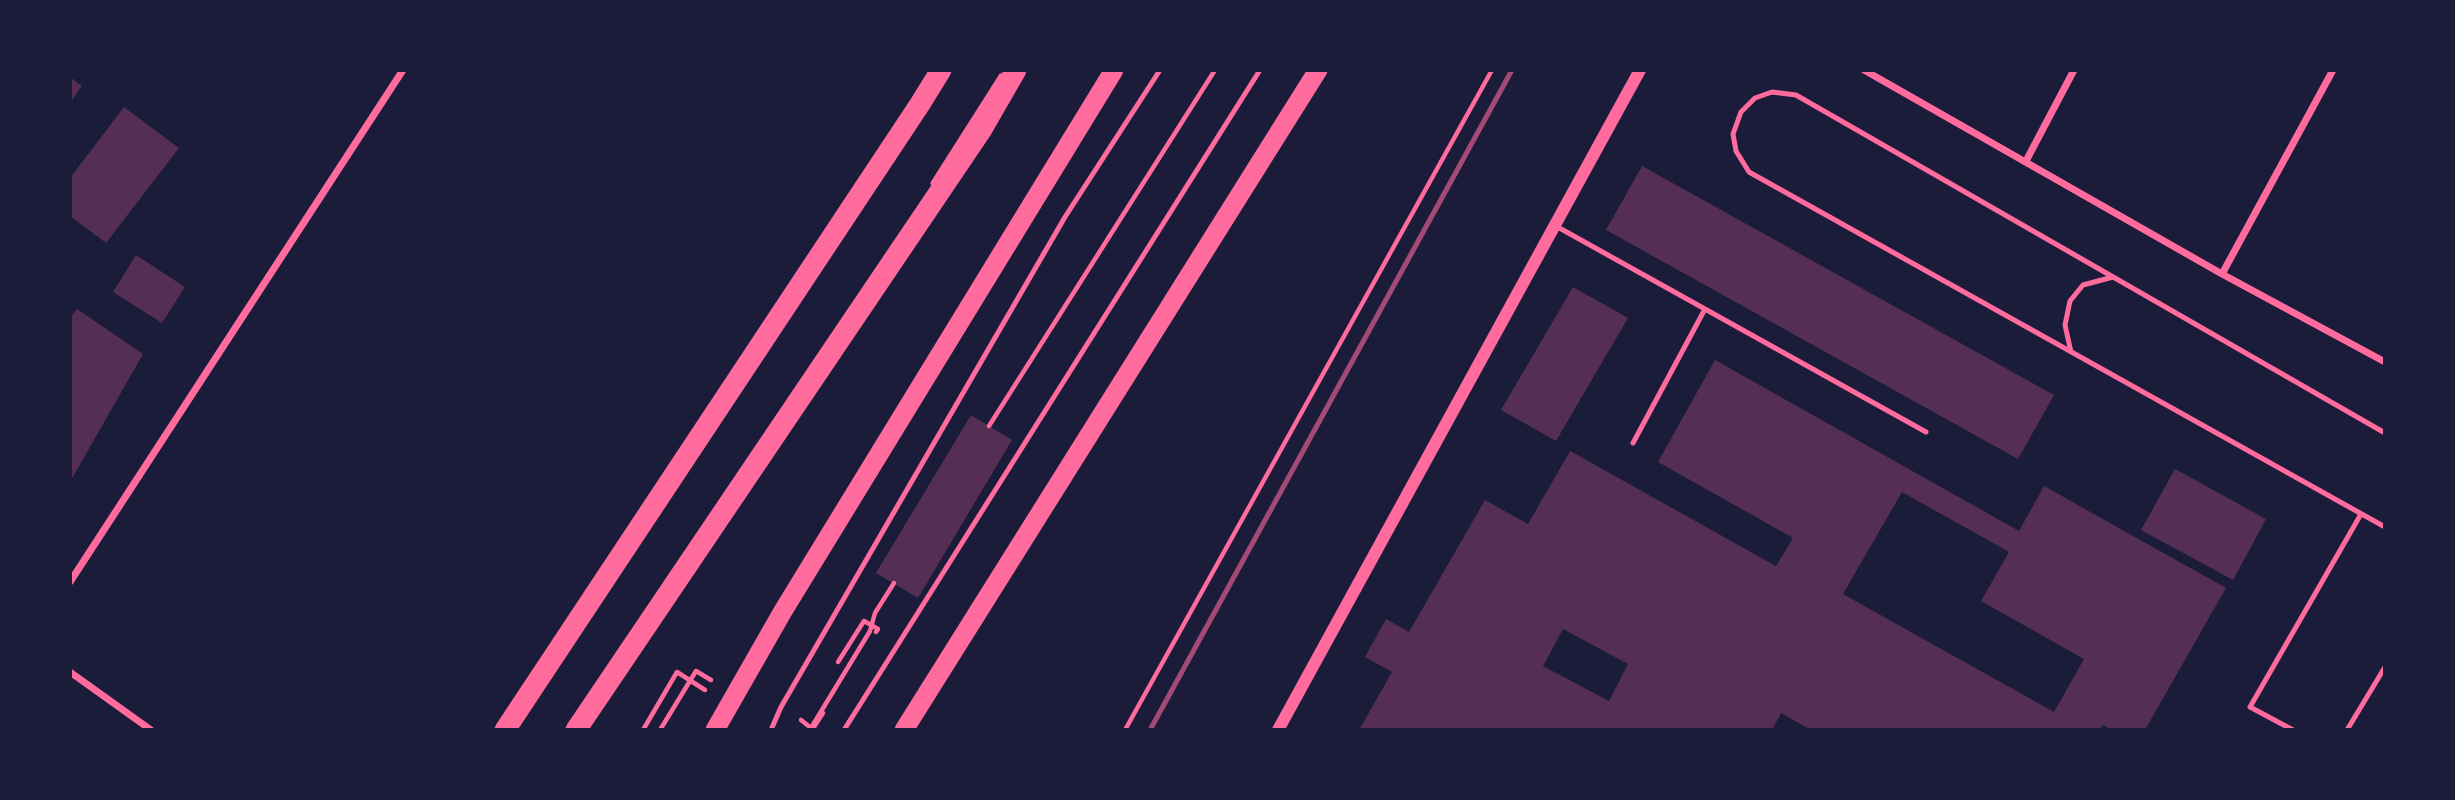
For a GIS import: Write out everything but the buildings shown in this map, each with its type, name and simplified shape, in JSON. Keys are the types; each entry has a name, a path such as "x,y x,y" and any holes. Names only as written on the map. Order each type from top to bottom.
{"highway":[{"path":"505,730 941,70"},
{"path":"576,730 982,129 1016,70"},
{"path":"715,730 790,599 1114,70"},
{"path":"904,730 1318,70"}],"street":[{"path":"70,583 403,70"},
{"path":"1278,730 1640,70"},
{"path":"1864,70 2222,274 2385,362"},
{"path":"2026,160 2074,70"},
{"path":"2222,274 2333,70"},
{"path":"70,672 151,730"}],"lane":[{"path":"930,188 1004,70"},
{"path":"771,730 788,695 1065,217 1160,70"},
{"path":"844,730 1260,70"},
{"path":"2385,433 1796,95 1772,92 1755,98 1741,112 1733,134 1736,150 1749,172 2385,527"},
{"path":"1554,225 1926,432"},
{"path":"617,683 885,259"},
{"path":"2071,352 2065,325 2070,301 2083,285 2113,277"},
{"path":"1633,443 1705,309"},
{"path":"2293,730 2250,708 2361,514"},
{"path":"2347,730 2385,667"}],"path":[{"path":"989,426 1215,70"},
{"path":"1125,730 1492,70"},
{"path":"807,710 800,721 811,727 870,631 875,613 894,583"},
{"path":"812,730 878,629 864,621 836,666"},
{"path":"660,730 696,671"},
{"path":"643,730 677,672"}],"railway":[{"path":"1150,730 1512,70"}]}
